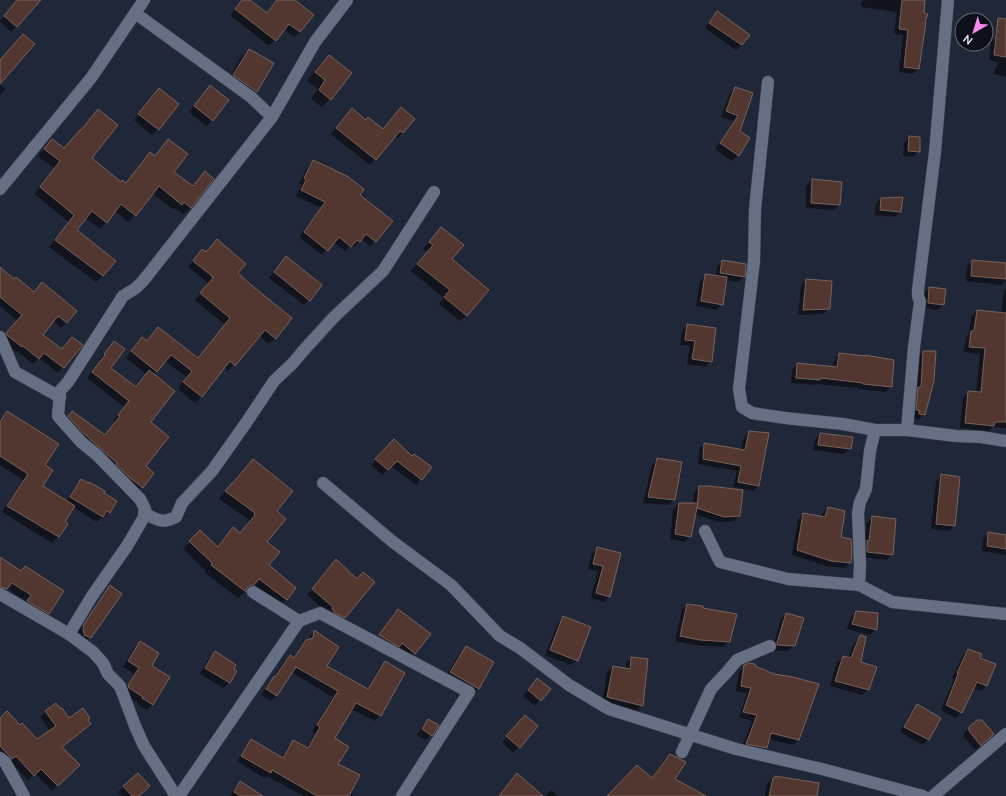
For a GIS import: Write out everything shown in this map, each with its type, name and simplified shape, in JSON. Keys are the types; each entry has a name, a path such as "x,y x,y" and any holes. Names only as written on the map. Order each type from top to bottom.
{"street":[{"path":"0,189 91,78 144,0"},
{"path":"69,634 92,596 127,546 144,516 145,509 140,499 97,455 80,442 58,416 60,391 68,382 124,296 143,281 272,117 315,42 346,0"},
{"path":"907,430 914,347 920,302 918,290 935,152 948,0"},
{"path":"135,13 251,97 272,117"},
{"path":"768,82 755,209 754,261 740,389 742,407 752,413 843,424 875,430 907,430 956,436 981,437 1006,441"},
{"path":"144,513 159,520 168,521 176,517 182,503 212,471 274,381 293,363 334,317 383,271 434,192"},
{"path":"0,337 15,372 60,397"},
{"path":"859,585 860,565 858,513 860,502 866,489 870,451 875,430"},
{"path":"323,483 393,542 451,585 500,636 520,648 569,685 609,709 736,750 822,769 923,796"},
{"path":"705,531 720,562 788,580 859,585 892,602 1006,614"},
{"path":"253,592 299,621"},
{"path":"0,594 69,634 93,652 103,663 108,674 120,686 144,746 178,796 299,621 320,613 469,692 402,796"},
{"path":"682,752 711,689 737,660 770,646"},
{"path":"933,796 1006,734"},
{"path":"0,758 5,762 24,796"}],"building":[{"path":"17,0 41,0 17,27 4,16"},
{"path":"242,0 250,0 267,13 277,0 295,0 314,15 300,32 289,24 276,41 235,9"},
{"path":"902,0 925,0 924,13 928,14 925,22 919,69 904,67 908,30 899,29"},
{"path":"717,11 750,35 742,45 709,23"},
{"path":"998,18 1006,19 1006,57 994,55"},
{"path":"23,34 35,44 0,84 0,60"},
{"path":"249,49 274,63 257,92 233,75"},
{"path":"329,55 352,73 331,100 319,90 325,80 315,72"},
{"path":"210,85 229,100 213,121 194,106"},
{"path":"735,87 753,93 740,131 750,138 739,156 720,143 738,116 726,111"},
{"path":"159,88 179,104 159,130 138,114"},
{"path":"401,107 415,119 403,133 400,131 376,160 336,128 352,108 366,120 368,117 383,129"},
{"path":"98,109 118,125 92,158 121,182 122,180 126,183 150,152 155,156 168,139 188,154 174,172 193,186 205,171 214,179 191,208 184,202 182,205 159,186 136,216 121,204 107,223 92,211 77,230 116,261 103,276 55,240 74,215 40,187 60,161 44,149 52,139 64,148"},
{"path":"909,136 920,137 920,152 908,151"},
{"path":"313,160 347,176 364,189 360,195 393,221 376,242 366,234 360,242 357,240 351,247 339,237 328,251 304,232 325,202 301,190 306,180 304,178"},
{"path":"812,179 842,182 840,205 811,203"},
{"path":"903,197 901,212 880,210 881,198"},
{"path":"441,227 464,245 452,259 489,290 467,316 444,297 450,290 417,264 433,245 429,242"},
{"path":"217,239 246,264 238,273 292,318 276,339 265,330 235,366 230,361 202,397 183,382 192,371 171,355 157,372 131,351 142,337 147,341 158,327 198,358 230,318 200,293 213,278 193,261 202,249 206,252"},
{"path":"286,256 322,285 310,301 274,272"},
{"path":"722,260 746,264 745,277 720,273"},
{"path":"972,260 1006,263 1006,279 971,276"},
{"path":"0,267 14,279 16,277 34,292 42,282 77,311 67,323 58,316 43,335 62,349 72,337 83,345 64,368 44,353 39,359 6,333 22,315 0,297"},
{"path":"705,274 727,277 723,305 701,301"},
{"path":"806,279 832,281 830,309 803,310"},
{"path":"929,287 946,289 944,305 928,303"},
{"path":"977,310 1006,313 1006,422 995,422 994,426 965,423 968,391 981,392 985,348 969,347 971,331 974,331"},
{"path":"687,324 716,328 712,362 692,359 695,341 685,340"},
{"path":"114,341 125,349 111,368 136,387 149,370 175,391 151,422 169,437 146,466 154,473 143,488 130,478 116,464 117,463 83,433 68,416 72,411 105,435 120,416 118,415 129,401 92,372"},
{"path":"923,351 936,351 934,381 925,415 919,414 919,410 916,410 918,387 921,387"},
{"path":"839,353 865,355 894,360 892,387 821,378 820,380 796,378 797,363 837,367"},
{"path":"7,411 59,444 45,465 53,470 43,486 75,506 65,522 68,524 59,537 7,506 28,474 0,456 0,422"},
{"path":"749,431 769,433 759,486 738,482 741,466 703,459 704,443 745,450"},
{"path":"820,433 853,437 851,449 818,445"},
{"path":"394,439 412,456 414,454 432,467 422,480 397,461 388,470 375,459"},
{"path":"657,458 682,462 675,500 648,497"},
{"path":"253,459 293,491 277,511 286,519 267,542 280,552 269,565 296,588 287,600 259,579 254,585 250,585 247,588 246,592 211,565 212,563 189,541 200,530 218,547 233,527 240,533 255,515 255,513 225,491"},
{"path":"941,474 960,477 955,526 936,524"},
{"path":"81,479 105,491 104,493 117,501 110,513 107,511 103,517 70,497"},
{"path":"699,486 743,490 740,516 724,517 697,508"},
{"path":"679,503 698,503 691,537 675,534"},
{"path":"828,507 845,511 841,537 851,539 851,563 831,561 797,550 803,513 825,517"},
{"path":"872,516 896,519 893,555 867,552 867,540 869,541"},
{"path":"988,532 1006,535 1006,549 987,546"},
{"path":"597,547 621,553 610,597 596,593 603,566 593,564"},
{"path":"0,557 21,571 25,566 64,591 49,614 27,601 31,595 12,583 7,589 0,587"},
{"path":"336,559 357,579 363,572 375,582 345,618 335,613 332,609 333,607 312,589"},
{"path":"110,585 122,594 91,638 84,635 84,624"},
{"path":"687,604 737,614 730,642 700,640 680,636"},
{"path":"398,609 431,634 415,654 402,643 399,647 379,635"},
{"path":"856,611 878,613 877,630 852,624"},
{"path":"786,613 804,618 795,646 777,645"},
{"path":"563,616 591,627 578,661 550,650"},
{"path":"314,630 339,647 327,666 368,689 385,661 405,673 381,716 356,703 335,738 349,747 338,764 360,775 349,796 317,796 272,770 271,773 241,756 251,739 283,758 293,740 308,748 320,727 317,725 338,691 296,667 277,696 266,689 290,655 294,658 306,640 313,638"},
{"path":"860,635 866,637 861,662 877,667 869,690 835,681 843,656 851,658"},
{"path":"140,641 159,653 152,666 170,677 153,705 129,688 128,685 139,668 128,661"},
{"path":"466,646 494,662 479,689 450,672"},
{"path":"968,649 982,654 980,658 996,664 987,686 977,682 962,713 946,705 958,674 957,673"},
{"path":"215,651 236,665 234,669 237,671 230,683 205,668"},
{"path":"631,657 648,659 643,706 607,697 613,666 630,669"},
{"path":"749,663 755,664 755,666 774,674 819,684 799,740 771,733 767,748 746,744 757,715 743,712 751,688 741,686 744,665"},
{"path":"537,678 551,689 541,701 528,690"},
{"path":"56,703 61,709 62,708 69,718 83,708 90,718 88,720 91,724 62,747 80,765 58,786 41,769 34,776 16,756 12,759 0,746 0,718 7,711 20,725 22,723 37,739 56,726 45,711"},
{"path":"917,704 941,718 929,740 904,727"},
{"path":"525,715 538,726 520,748 506,736"},
{"path":"428,719 439,725 432,736 422,729"},
{"path":"977,720 982,720 994,734 981,746 969,731 969,727"},
{"path":"670,754 686,762 675,779 706,796 607,796 637,765 652,778"},
{"path":"138,773 150,786 139,796 132,796 123,786"},
{"path":"517,773 543,796 499,796"},
{"path":"775,776 819,783 817,796 769,796 773,778 775,778"},
{"path":"240,781 263,796 241,796 234,792"}]}
